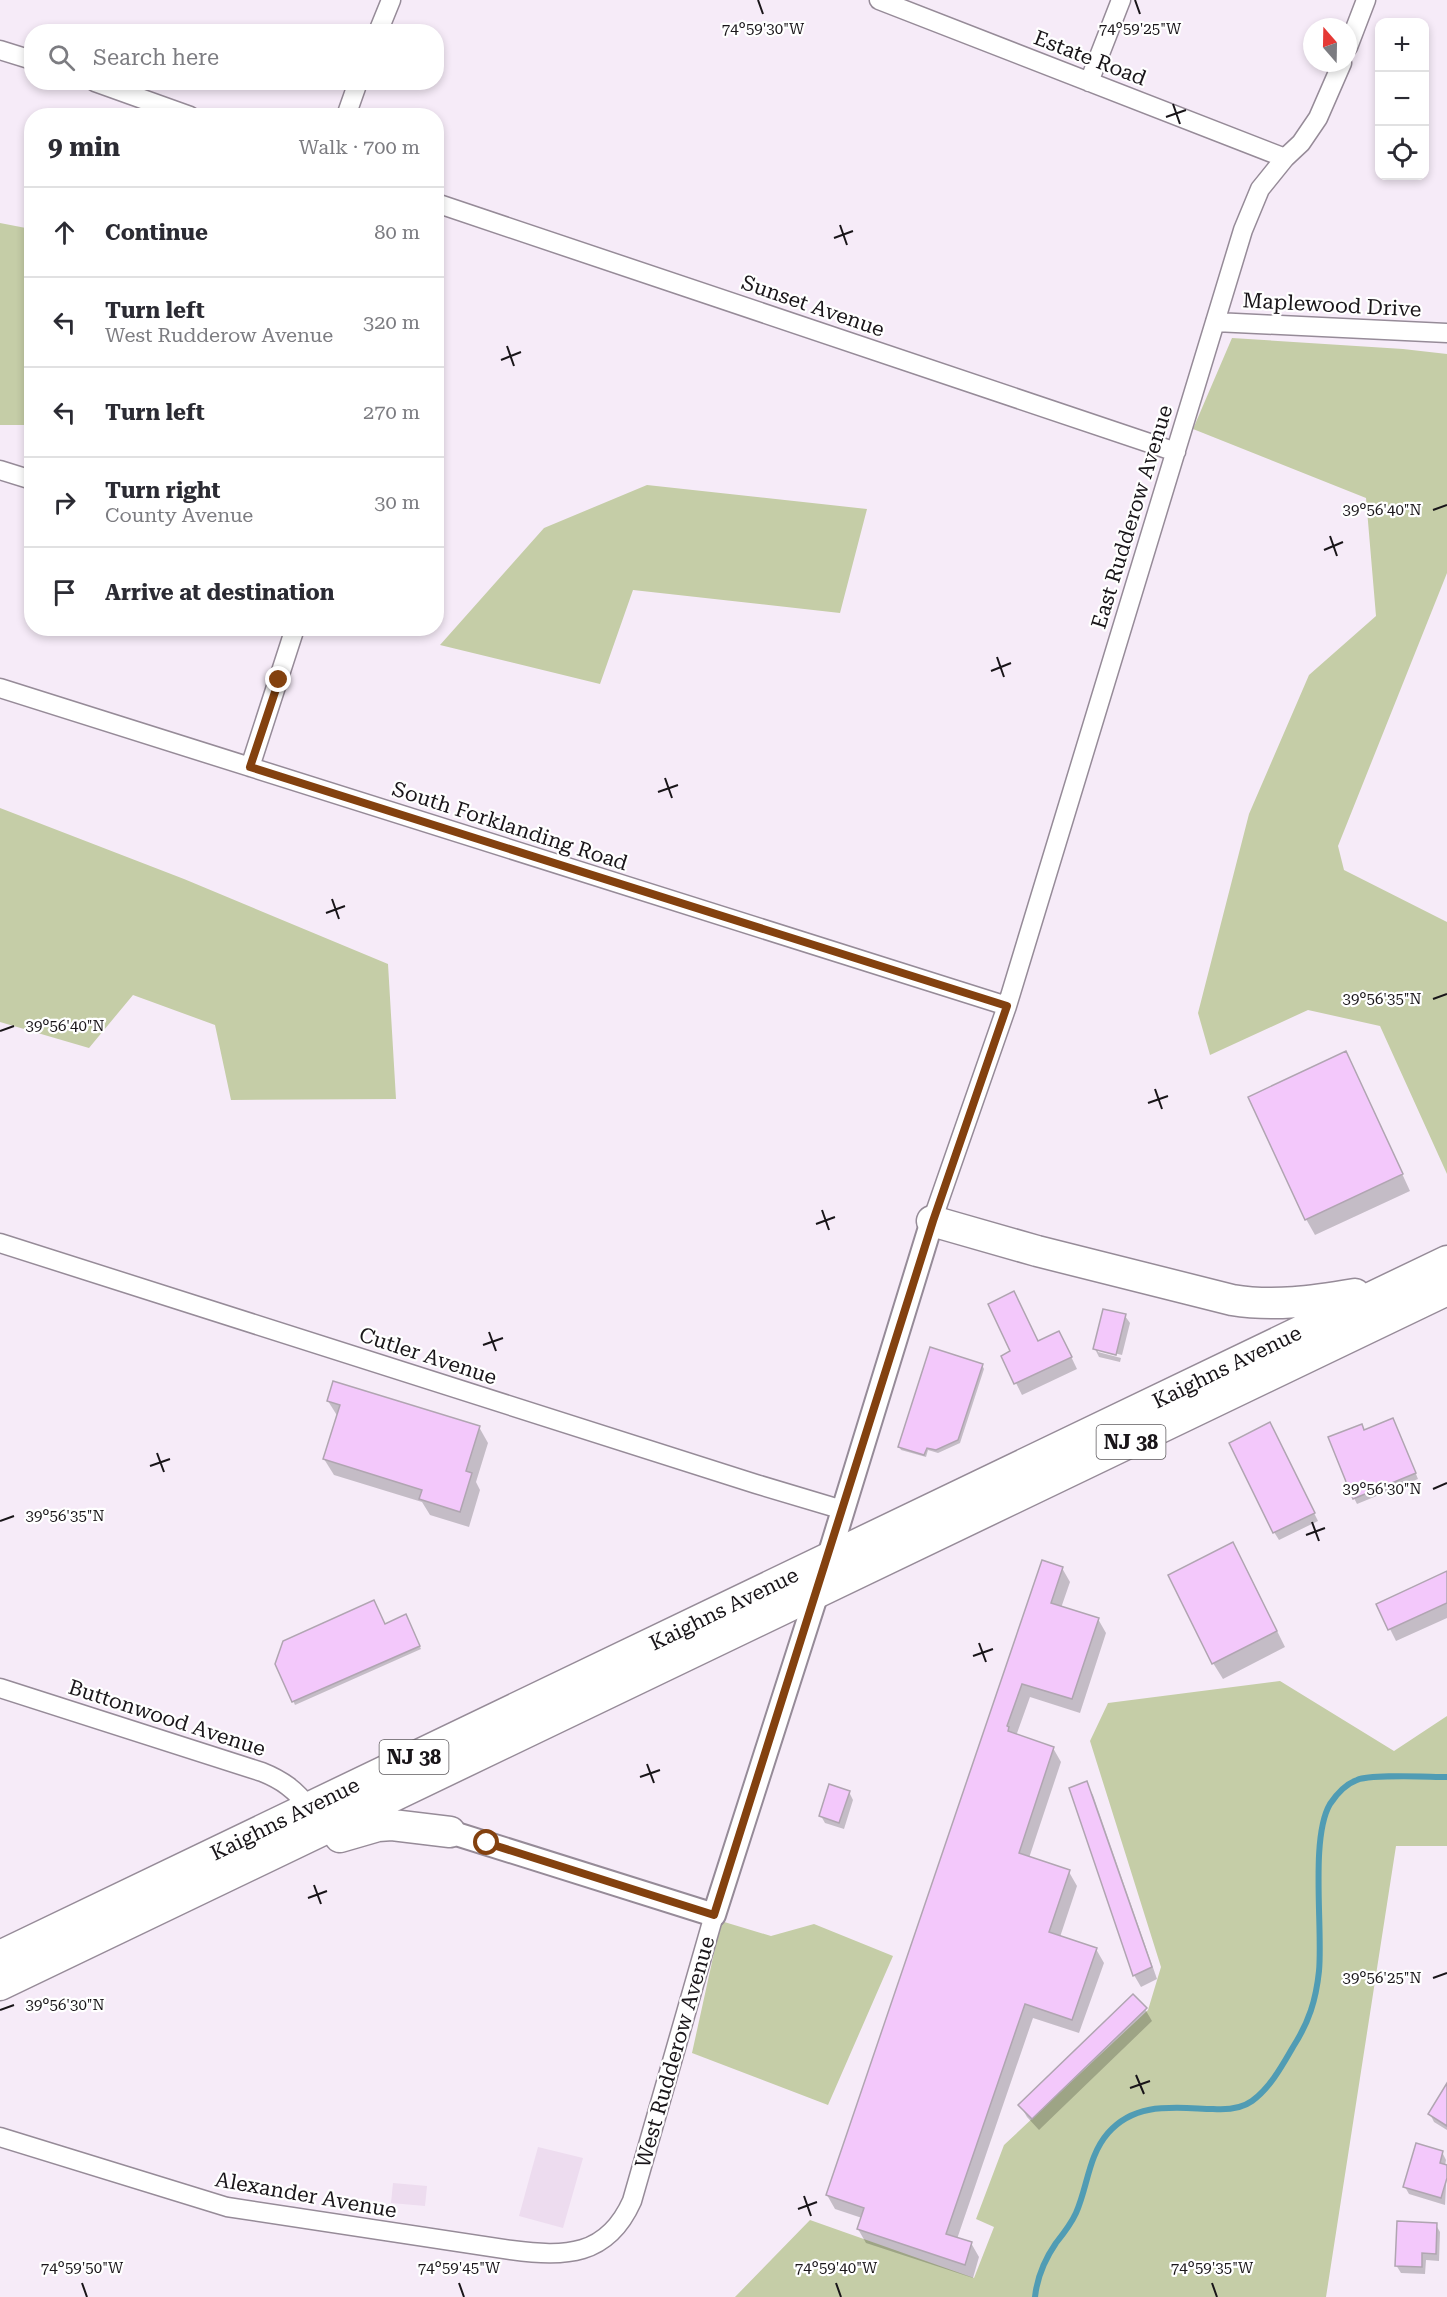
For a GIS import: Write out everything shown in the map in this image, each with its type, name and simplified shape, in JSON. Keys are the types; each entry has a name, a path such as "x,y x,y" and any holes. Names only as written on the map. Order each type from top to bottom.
{"highway":[{"path":"933,1221 1049,1254 1209,1295 1252,1303 1291,1304 1388,1289"},
{"name":"Kaighns Avenue","path":"0,1956 1447,1261"},
{"name":"Kaighns Avenue","path":"0,1985 1447,1290"},
{"path":"254,1863 378,1826 392,1825 450,1832"}],"street":[{"path":"381,24 391,0"},
{"name":"Estate Road","path":"879,0 1285,158"},
{"path":"1089,82 1121,0"},
{"path":"1357,24 1366,0"},
{"path":"0,50 24,58"},
{"name":"East Rudderow Avenue","path":"1007,1006 1250,211 1260,189 1285,158 1301,144 1318,118 1338,72"},
{"path":"117,90 168,108"},
{"path":"349,108 355,90"},
{"name":"Sunset Avenue","path":"444,207 1176,452"},
{"name":"Maplewood Drive","path":"1215,322 1447,333"},
{"path":"0,470 24,478"},
{"path":"250,767 292,636"},
{"name":"South Forklanding Road","path":"0,688 1007,1006"},
{"name":"West Rudderow Avenue","path":"607,2235 622,2220 632,2201 714,1915 933,1221 1007,1006"},
{"name":"Cutler Avenue","path":"0,1243 756,1484 843,1509"},
{"name":"Buttonwood Avenue","path":"0,1688 262,1772 285,1782 296,1791 309,1808"},
{"path":"450,1832 714,1915"},
{"name":"Alexander Avenue","path":"0,2137 205,2201 248,2211 532,2253 578,2252 607,2235"}],"shaded area":[{"path":"538,2147 583,2158 563,2228 519,2216"},
{"path":"393,2183 427,2186 425,2206 391,2203"}],"green space":[{"path":"0,223 24,228 24,425 0,425"},
{"path":"1232,338 1447,354 1447,573 1338,846 1344,870 1447,922 1447,1174 1380,1026 1308,1010 1210,1055 1198,1013 1249,814 1309,675 1376,616 1366,498 1193,429"},
{"path":"647,485 867,509 840,613 633,590 600,684 440,645 544,528"},
{"path":"0,808 184,879 388,964 396,1099 231,1100 215,1025 133,995 89,1048 0,1022"},
{"path":"1280,1681 1394,1751 1447,1716 1447,1846 1396,1846 1326,2297 735,2297 810,2220 974,2278 994,2227 976,2219 1004,2145 1148,2010 1161,1967 1090,1741 1108,1703"},
{"path":"721,1921 771,1936 814,1924 893,1956 828,2105 692,2053"}],"building":[{"path":"1346,1051 1403,1174 1305,1220 1248,1097"},
{"path":"1014,1291 1038,1341 1059,1331 1072,1357 1014,1384 1001,1356 1010,1351 988,1304"},
{"path":"1103,1309 1126,1314 1116,1355 1093,1349"},
{"path":"930,1347 983,1364 958,1440 936,1450 927,1448 924,1455 898,1447"},
{"path":"333,1381 480,1426 466,1471 472,1473 460,1512 419,1499 422,1490 323,1459 340,1405 327,1401"},
{"path":"1393,1418 1416,1473 1353,1499 1328,1437 1362,1424 1364,1430"},
{"path":"1270,1422 1315,1513 1273,1533 1229,1443"},
{"path":"1233,1542 1277,1631 1212,1664 1168,1575"},
{"path":"1042,1560 1063,1567 1051,1603 1099,1618 1072,1699 1022,1684 1007,1726 1008,1731 1054,1747 1019,1853 1070,1870 1049,1932 1097,1948 1072,2020 1025,2004 946,2234 972,2242 965,2265 857,2229 864,2208 826,2195"},
{"path":"1447,1571 1447,1603 1388,1630 1376,1604"},
{"path":"374,1600 385,1624 406,1614 420,1646 292,1702 275,1664 283,1641"},
{"path":"1087,1781 1152,1967 1133,1976 1069,1788"},
{"path":"829,1784 850,1791 839,1823 819,1816"},
{"path":"1133,1994 1147,2008 1032,2119 1018,2105"},
{"path":"1447,2083 1447,2126 1428,2114"},
{"path":"1416,2143 1443,2151 1440,2163 1447,2165 1447,2178 1441,2198 1403,2187"},
{"path":"1397,2221 1437,2223 1436,2254 1422,2253 1422,2267 1395,2266"}],"waterway":[{"path":"1035,2297 1045,2262 1074,2217 1096,2151 1108,2133 1119,2123 1144,2111 1170,2108 1223,2109 1243,2106 1264,2090 1299,2038 1311,2011 1316,1992 1320,1953 1320,1839 1324,1819 1335,1797 1349,1784 1364,1778 1447,1777"}],"route":[{"path":"279,680 250,767 1007,1006 933,1221 714,1915 487,1843"}]}
